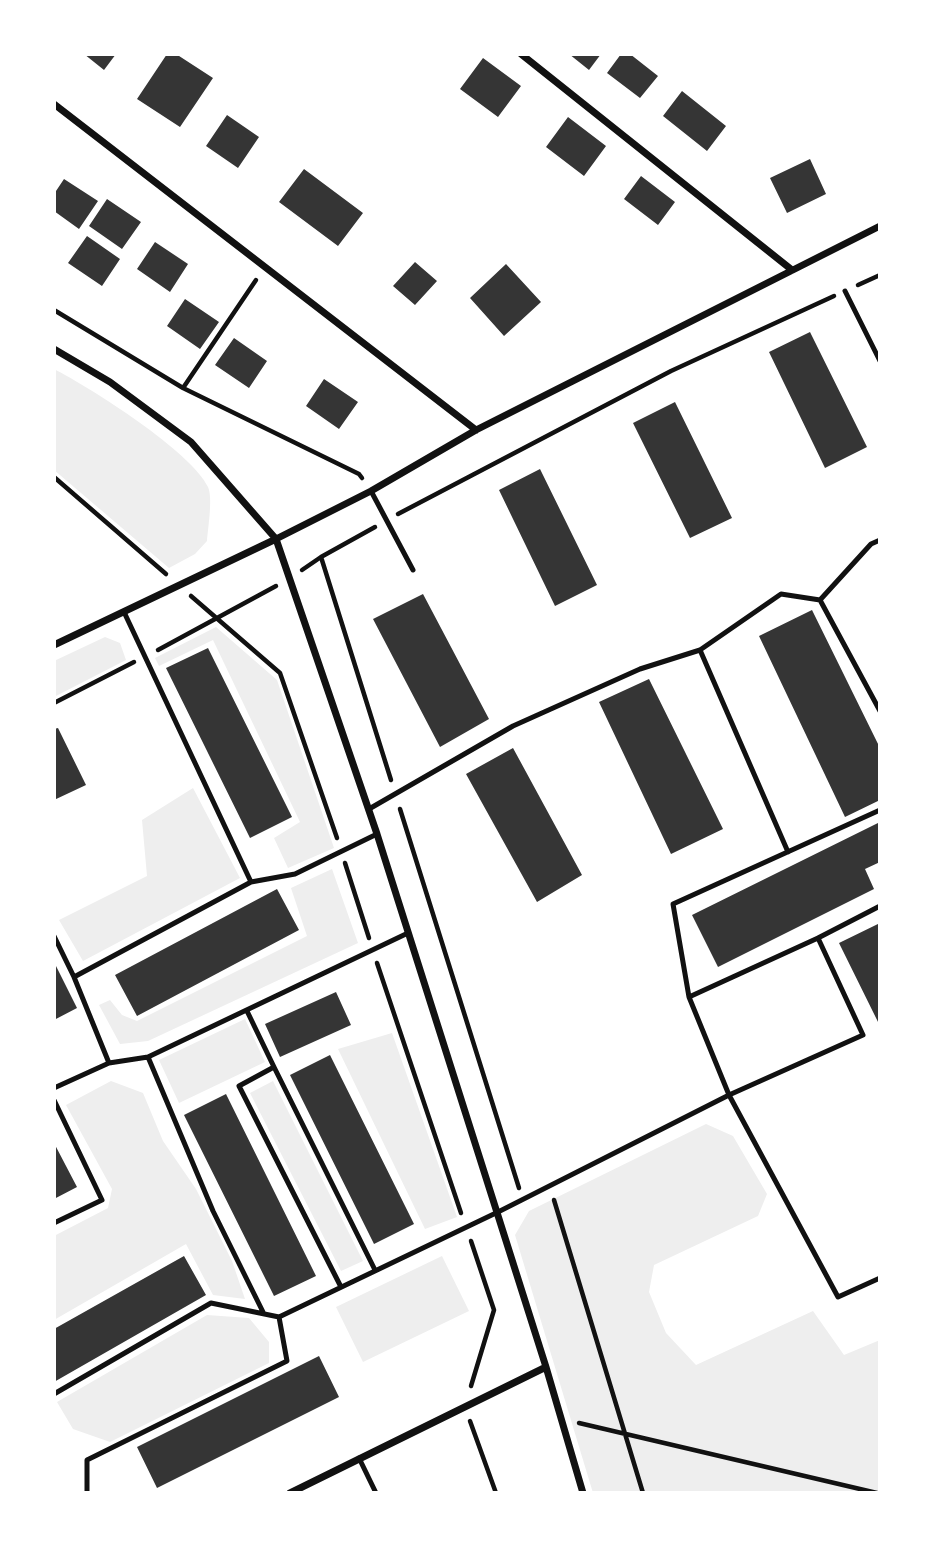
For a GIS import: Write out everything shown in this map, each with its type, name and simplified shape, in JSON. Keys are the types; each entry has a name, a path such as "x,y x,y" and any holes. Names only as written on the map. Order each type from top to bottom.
{"street":[{"path":"521,54 792,270"},
{"path":"54,104 476,430"},
{"path":"54,645 371,491 476,430 880,226"},
{"path":"54,349 110,382 191,442 276,539 369,809 498,1212 583,1493"},
{"path":"290,1493 546,1367"}],"lane":[{"path":"845,291 880,361"},
{"path":"371,491 413,570"},
{"path":"820,600 871,544 880,540"},
{"path":"369,809 513,726 640,669 700,650 780,594 820,600"},
{"path":"820,600 880,711"},
{"path":"124,612 251,882"},
{"path":"700,650 788,852"},
{"path":"880,810 673,904 689,997 729,1096 838,1297 880,1278"},
{"path":"74,976 251,882 295,874 377,834"},
{"path":"689,997 818,938 880,906"},
{"path":"54,1088 109,1063 148,1057 408,933"},
{"path":"54,936 74,976 109,1063"},
{"path":"54,1394 211,1303 279,1317 374,1269 498,1212 729,1096 863,1035 818,938"},
{"path":"247,1011 374,1269"},
{"path":"148,1057 213,1212 264,1314"},
{"path":"274,1067 239,1086 341,1287"},
{"path":"54,1100 102,1200 54,1223"},
{"path":"87,1493 87,1460 287,1361 279,1317"},
{"path":"359,1458 376,1493"}],"path":[{"path":"183,388 264,267"},
{"path":"54,703 217,619 290,578 321,556 671,371 880,275"},
{"path":"54,310 183,388 359,474 371,491"},
{"path":"54,477 280,673 494,1310 465,1407 496,1493"},
{"path":"321,556 522,1200"},
{"path":"550,1186 643,1493"},
{"path":"561,1419 877,1493"}],"shaded area":[{"path":"54,369 139,422 182,456 198,473 208,487 210,505 207,541 195,554 169,568 54,470"},
{"path":"216,627 277,680 334,848 288,868 274,838 300,822 213,640 159,666 155,658"},
{"path":"105,637 120,643 126,660 54,697 54,661"},
{"path":"193,788 240,878 83,961 59,920 147,876 142,820"},
{"path":"332,869 358,943 148,1041 120,1044 99,1005 110,1000 122,1015 137,1021 307,936 291,888"},
{"path":"245,1019 265,1062 179,1103 159,1060"},
{"path":"392,1033 457,1217 425,1229 338,1049"},
{"path":"111,1081 143,1093 163,1141 196,1189 232,1261 245,1299 213,1295 186,1244 54,1320 54,1236 108,1208 112,1189 66,1105"},
{"path":"273,1081 363,1261 341,1271 250,1093"},
{"path":"706,1124 733,1136 767,1194 758,1216 654,1265 649,1292 666,1333 696,1365 813,1311 844,1355 880,1340 880,1493 593,1493 515,1235 529,1211"},
{"path":"442,1256 469,1311 363,1362 336,1307"},
{"path":"207,1315 249,1318 269,1342 269,1363 110,1442 73,1429 57,1402"}],"building":[{"path":"84,54 116,54 104,70"},
{"path":"167,54 176,54 213,78 180,127 137,99"},
{"path":"569,54 601,54 589,70"},
{"path":"621,54 630,54 658,76 640,98 607,73"},
{"path":"483,58 521,86 498,117 460,89"},
{"path":"682,91 726,126 707,151 663,116"},
{"path":"227,115 259,137 238,168 206,146"},
{"path":"568,117 606,146 584,176 546,147"},
{"path":"810,159 826,194 787,213 770,178"},
{"path":"304,169 363,213 338,246 279,202"},
{"path":"641,176 675,202 658,225 624,199"},
{"path":"64,179 98,201 79,229 54,211 54,194"},
{"path":"107,199 141,222 122,249 89,226"},
{"path":"87,236 120,259 102,286 68,263"},
{"path":"155,242 188,264 170,292 137,269"},
{"path":"415,262 437,281 415,305 393,286"},
{"path":"506,264 541,302 504,336 470,298"},
{"path":"185,299 219,322 200,349 167,326"},
{"path":"810,332 867,447 825,468 769,352"},
{"path":"234,338 267,361 249,388 215,365"},
{"path":"324,379 358,402 339,429 306,406"},
{"path":"675,402 732,518 690,538 633,423"},
{"path":"540,469 597,585 555,606 499,490"},
{"path":"423,594 489,719 440,747 373,619"},
{"path":"812,610 880,748 880,800 845,817 759,636"},
{"path":"208,648 292,817 250,838 166,668"},
{"path":"649,679 723,829 671,854 599,702"},
{"path":"58,728 86,785 54,800 54,729"},
{"path":"513,748 582,875 537,902 466,774"},
{"path":"880,822 880,862 865,869 874,889 718,967 692,915"},
{"path":"277,889 299,930 137,1016 115,975"},
{"path":"880,923 880,1026 839,943"},
{"path":"54,962 77,1008 54,1020"},
{"path":"336,992 351,1025 280,1057 265,1024"},
{"path":"330,1055 414,1224 374,1244 290,1075"},
{"path":"226,1094 316,1276 274,1296 184,1115"},
{"path":"54,1143 77,1187 54,1199"},
{"path":"184,1256 206,1295 54,1382 54,1329"},
{"path":"319,1356 339,1397 157,1488 137,1447"}]}
